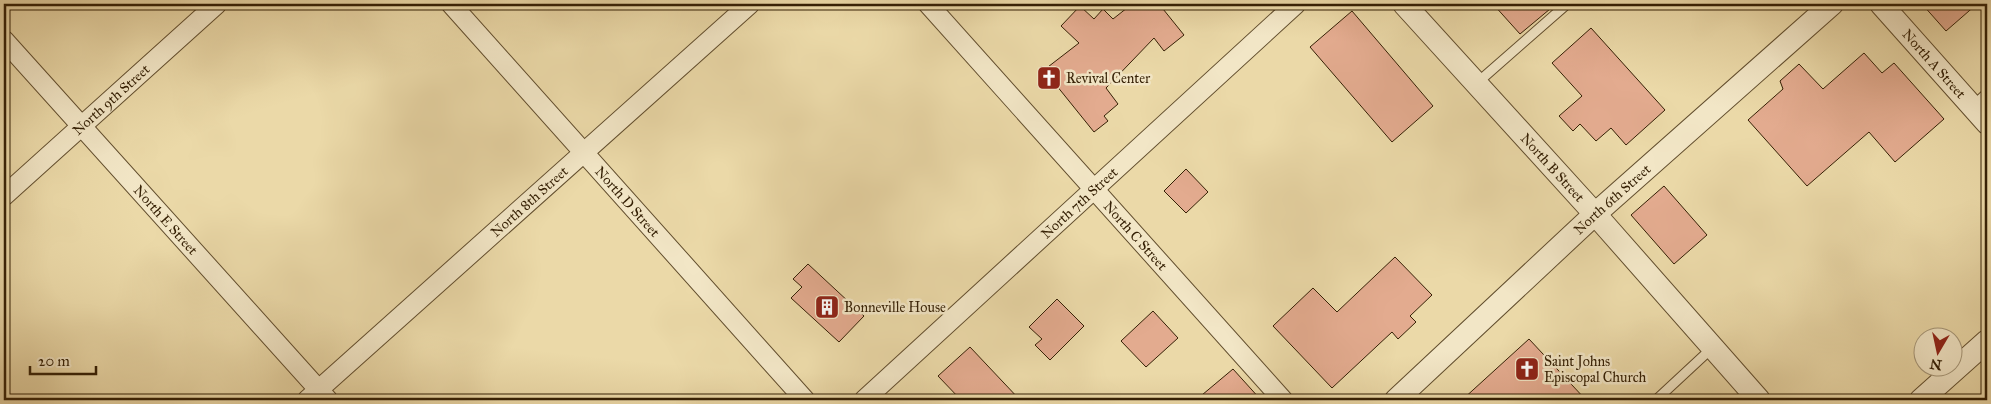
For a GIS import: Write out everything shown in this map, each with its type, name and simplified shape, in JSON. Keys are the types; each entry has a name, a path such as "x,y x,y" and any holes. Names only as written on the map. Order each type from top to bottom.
{"street":[{"name":"North 9th Street","path":"4,196 217,4"},
{"name":"North D Street","path":"451,4 805,400"},
{"name":"North 8th Street","path":"318,397 584,152 750,4"},
{"name":"North C Street","path":"928,4 1283,400"},
{"name":"North 7th Street","path":"864,400 1296,4"},
{"name":"North B Street","path":"1404,4 1595,214 1758,400"},
{"name":"North 6th Street","path":"1396,400 1595,214 1832,4"},
{"name":"North A Street","path":"1881,4 1982,108"},
{"name":"North E Street","path":"4,40 318,397"},
{"path":"1921,400 1987,341"}],"lane":[{"path":"1476,84 1567,4"},
{"path":"1656,400 1712,348"}],"building":[{"path":"1132,4 1159,4 1184,35 1164,51 1154,38 1106,88 1118,104 1104,116 1108,121 1094,132 1044,70 1079,43 1061,26 1080,6 1094,19 1103,9 1113,19"},
{"path":"1493,4 1556,4 1520,34"},
{"path":"1922,4 1977,4 1946,31"},
{"path":"1352,11 1433,106 1392,142 1310,47"},
{"path":"1591,28 1665,110 1626,145 1611,128 1596,141 1580,124 1573,131 1559,116 1582,96 1552,63"},
{"path":"1864,53 1882,73 1894,63 1944,119 1895,162 1869,132 1807,186 1748,120 1783,89 1780,81 1799,64 1823,89"},
{"path":"1186,169 1208,192 1186,213 1164,191"},
{"path":"1664,186 1707,235 1674,264 1631,215"},
{"path":"1395,257 1432,295 1410,316 1416,322 1398,339 1392,332 1332,388 1273,326 1313,288 1337,312"},
{"name":"Bonneville House","path":"808,264 864,316 839,342 791,298 802,287 793,279"},
{"path":"1057,299 1084,326 1050,360 1035,345 1042,339 1029,327"},
{"path":"1153,311 1178,338 1146,367 1121,341"},
{"name":"Saint Johns Episcopal Church","path":"1529,339 1586,400 1462,400"},
{"path":"970,347 1020,400 961,400 938,376"},
{"path":"1233,369 1261,400 1196,400"}],"place":[{"name":"Revival Center","path":"1049,78"},
{"name":"Bonneville House","path":"827,307"},
{"name":"Saint Johns Episcopal Church","path":"1527,369"}]}
